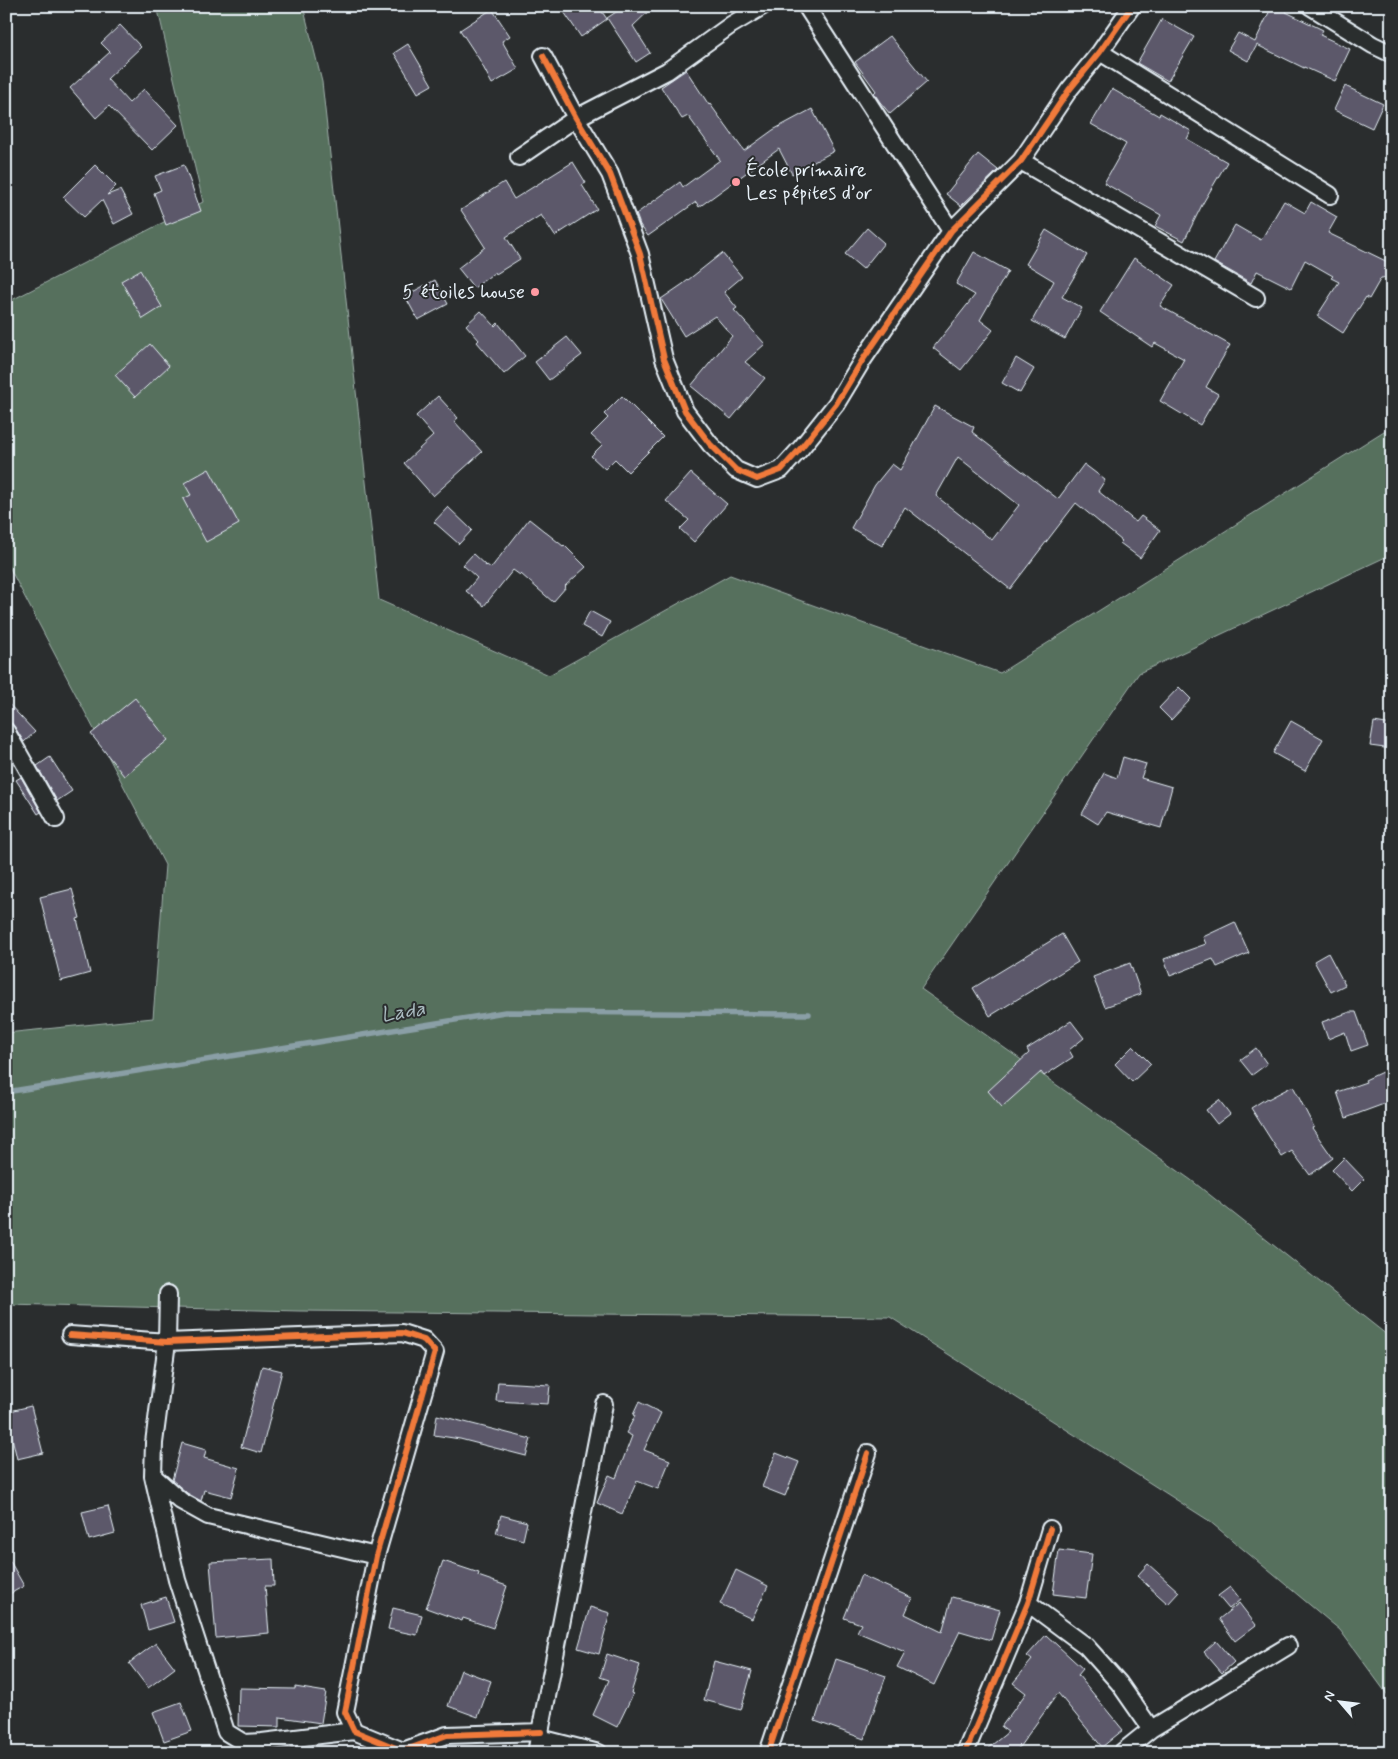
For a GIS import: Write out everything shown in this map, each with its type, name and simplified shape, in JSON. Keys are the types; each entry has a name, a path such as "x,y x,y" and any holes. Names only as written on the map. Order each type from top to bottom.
{"street":[{"path":"519,157 576,118 667,71 731,25 763,6"},
{"path":"806,6 951,231"},
{"path":"543,56 576,118 610,174 640,254 664,359 686,410 710,444 736,470 757,479 781,470 802,448 836,404 862,361 951,231 1021,160 1069,90 1100,52 1132,6"},
{"path":"1310,6 1373,45 1392,54"},
{"path":"1100,52 1330,195"},
{"path":"1021,160 1256,298"},
{"path":"6,731 56,819"},
{"path":"168,1294 167,1342 154,1443 152,1476 177,1580 226,1732 244,1743 354,1731 403,1752 447,1735 539,1741 598,1753"},
{"path":"70,1335 167,1342 402,1333 424,1340 435,1352 376,1556 345,1712 354,1731"},
{"path":"539,1741 604,1404"},
{"path":"768,1753 868,1453"},
{"path":"152,1476 182,1501 208,1516 376,1556"},
{"path":"965,1753 1028,1603 1050,1529"},
{"path":"1028,1603 1086,1646 1119,1683 1151,1729"},
{"path":"1121,1753 1151,1729 1288,1646"}],"green space":[{"path":"157,6 303,6 322,82 379,600 549,675 730,575 1000,673 1392,426 1392,554 1139,673 921,989 1191,1180 1392,1339 1392,1701 1340,1630 1208,1520 890,1317 300,1311 6,1304 6,1033 153,1018 165,865 6,561 6,303 203,202"}],"building":[{"path":"560,6 598,6 607,19 581,37"},
{"path":"625,6 654,6 633,26 650,53 636,62 607,18"},
{"path":"1272,6 1289,6 1286,12 1323,30 1320,35 1350,49 1335,81 1257,45 1248,61 1228,50 1238,33 1255,42"},
{"path":"492,9 510,36 502,41 518,69 492,84 479,59 460,30"},
{"path":"1162,19 1194,37 1168,81 1137,63"},
{"path":"120,25 141,47 107,79 129,103 144,89 178,125 152,150 109,106 96,118 70,88 110,52 101,43"},
{"path":"890,36 927,82 890,114 880,102 874,93 876,91 855,62"},
{"path":"408,44 432,85 418,93 394,53"},
{"path":"686,70 709,105 744,151 773,130 812,109 834,151 792,174 779,149 699,207 696,202 648,236 640,225 636,214 680,182 683,187 720,160 688,116 682,119 661,87"},
{"path":"1345,86 1383,104 1372,128 1334,110"},
{"path":"1112,89 1159,116 1160,113 1191,131 1187,139 1227,162 1184,241 1155,226 1161,215 1104,183 1126,144 1091,124"},
{"path":"978,154 998,170 961,206 946,194"},
{"path":"573,162 586,183 582,185 597,209 555,236 541,215 506,237 520,259 496,274 495,272 474,288 458,268 485,247 461,210 504,182 514,199"},
{"path":"95,165 116,186 107,195 120,190 133,214 114,224 102,200 84,217 63,197"},
{"path":"184,165 201,211 166,225 154,193 161,190 155,176"},
{"path":"1284,201 1305,213 1311,202 1337,217 1328,233 1392,264 1392,277 1381,278 1369,299 1366,297 1343,333 1317,316 1339,282 1331,278 1333,276 1305,260 1291,288 1257,271 1251,283 1214,262 1235,225 1261,240"},
{"path":"867,228 884,243 863,269 845,254"},
{"path":"1046,230 1087,255 1062,297 1082,308 1065,339 1032,321 1054,281 1026,264"},
{"path":"974,252 1008,271 980,320 993,330 961,370 933,348 975,295 956,284"},
{"path":"722,253 742,277 724,292 737,308 734,310 765,344 745,362 765,378 731,419 691,386 732,336 715,316 684,336 661,299"},
{"path":"1134,258 1174,285 1160,306 1230,345 1206,387 1218,394 1200,425 1160,401 1184,359 1155,343 1152,347 1100,312"},
{"path":"140,270 162,307 143,319 121,281"},
{"path":"435,280 448,304 418,320 405,296"},
{"path":"481,311 495,326 498,323 525,356 504,374 477,342 479,340 466,325"},
{"path":"567,337 582,355 549,380 535,362"},
{"path":"150,344 169,366 135,397 115,375"},
{"path":"1016,358 1034,369 1020,393 1002,383"},
{"path":"438,396 458,418 454,421 482,452 433,496 404,463 433,436 416,416"},
{"path":"622,396 663,437 628,472 615,459 605,469 591,456 602,445 591,435 608,418 604,414"},
{"path":"935,406 974,427 972,432 1058,499 1084,464 1105,480 1098,491 1136,522 1141,516 1160,530 1140,558 1120,543 1122,541 1076,503 1010,589 905,507 882,546 851,528 875,485 892,464 900,470","holes":["958,457 1019,505 992,540 936,496"]},
{"path":"209,469 239,524 206,542 183,499 191,495 184,483"},
{"path":"691,473 727,504 694,542 680,529 689,520 666,501"},
{"path":"448,507 472,530 459,544 434,522"},
{"path":"529,519 564,545 586,567 565,586 553,602 521,574 513,570 484,606 466,591 477,578 463,565 473,554 491,568"},
{"path":"590,611 610,622 602,637 582,626"},
{"path":"1179,687 1191,699 1171,720 1159,708"},
{"path":"135,698 168,740 124,776 91,734"},
{"path":"6,701 35,732 24,742 14,726 6,721"},
{"path":"1291,721 1323,739 1305,771 1273,753"},
{"path":"1374,722 1392,725 1392,749 1370,746"},
{"path":"50,757 72,791 57,801 37,766"},
{"path":"1123,757 1146,764 1141,778 1172,787 1161,828 1106,812 1098,824 1082,814 1104,773 1117,778"},
{"path":"21,777 41,812 38,814 16,780"},
{"path":"72,889 80,918 77,919 90,973 61,981 40,897"},
{"path":"1235,922 1249,953 1217,967 1213,959 1170,976 1164,959 1206,944 1203,937"},
{"path":"1062,934 1078,962 990,1016 973,988"},
{"path":"1328,953 1345,985 1331,992 1314,961"},
{"path":"1130,963 1141,994 1105,1007 1093,977"},
{"path":"1350,1012 1356,1012 1368,1045 1351,1051 1345,1032 1328,1039 1322,1022"},
{"path":"1071,1021 1084,1038 1069,1050 1073,1057 1044,1076 1041,1072 1002,1107 988,1091 1029,1053 1027,1049"},
{"path":"1133,1046 1151,1064 1132,1082 1115,1064"},
{"path":"1256,1048 1267,1064 1252,1075 1240,1060"},
{"path":"1382,1072 1392,1093 1392,1101 1346,1118 1337,1092 1366,1082 1365,1080"},
{"path":"1293,1086 1314,1127 1312,1128 1333,1158 1310,1175 1292,1151 1282,1157 1251,1108"},
{"path":"1219,1100 1230,1114 1217,1124 1206,1110"},
{"path":"1344,1158 1364,1179 1352,1191 1332,1170"},
{"path":"262,1366 282,1371 261,1453 241,1447"},
{"path":"498,1382 550,1385 548,1404 496,1401"},
{"path":"639,1402 661,1413 644,1450 670,1460 658,1489 637,1481 622,1514 597,1503 609,1475 616,1478 632,1436 626,1433 635,1416 633,1415"},
{"path":"31,1406 43,1453 17,1459 6,1412"},
{"path":"437,1415 531,1439 526,1456 460,1439 434,1435"},
{"path":"182,1443 206,1450 204,1458 239,1468 231,1497 204,1490 201,1501 187,1493 172,1480"},
{"path":"776,1453 799,1462 785,1496 762,1487"},
{"path":"108,1506 115,1533 89,1540 82,1512"},
{"path":"501,1515 527,1522 523,1540 496,1533"},
{"path":"1059,1550 1092,1554 1086,1598 1053,1594"},
{"path":"6,1554 24,1586 6,1596"},
{"path":"273,1559 274,1586 265,1586 269,1633 216,1638 210,1562"},
{"path":"443,1561 479,1573 478,1576 507,1586 493,1628 463,1618 462,1621 426,1608"},
{"path":"1148,1564 1179,1592 1168,1604 1137,1576"},
{"path":"736,1570 768,1586 752,1619 720,1604"},
{"path":"861,1575 912,1598 905,1614 942,1632 952,1597 1000,1610 991,1640 960,1631 934,1685 897,1667 905,1652 857,1632 861,1624 844,1618"},
{"path":"1230,1587 1240,1600 1229,1609 1218,1596"},
{"path":"166,1597 174,1622 148,1630 141,1605"},
{"path":"1239,1603 1256,1625 1235,1641 1219,1619"},
{"path":"590,1607 610,1613 599,1654 578,1648"},
{"path":"393,1608 422,1615 417,1635 388,1629"},
{"path":"1046,1635 1083,1669 1078,1675 1123,1730 1102,1747 1058,1693 1015,1753 982,1753 1008,1732 1001,1727 1026,1693 1013,1683 1032,1660 1027,1656"},
{"path":"1216,1641 1234,1662 1222,1673 1204,1652"},
{"path":"156,1643 175,1668 148,1688 129,1663"},
{"path":"607,1654 640,1665 631,1693 633,1694 617,1727 593,1715 609,1680 600,1677"},
{"path":"836,1659 886,1676 864,1739 815,1721"},
{"path":"714,1661 752,1671 741,1710 704,1700"},
{"path":"461,1670 491,1681 478,1717 448,1706"},
{"path":"295,1687 326,1692 321,1723 280,1717 280,1727 238,1726 239,1688 295,1689"},
{"path":"181,1702 192,1731 164,1741 153,1712"}],"waterway":[{"name":"Lada","path":"6,1092 505,1012 809,1014"}],"cycle path":[{"path":"543,56 576,118 610,174 640,254 664,359 685,411 710,444 736,470 757,479 781,470 836,404 862,361 951,231 1021,161 1069,90 1100,52 1132,6"},
{"path":"70,1335 167,1342 402,1333 424,1340 435,1352 376,1556 345,1712 354,1731 403,1751 447,1735 541,1732"},
{"path":"768,1753 868,1453"},
{"path":"965,1753 1028,1603 1050,1529"}],"place":[{"name":"École primaire Les pépites d’or","path":"736,182"},
{"name":"5 étoiles house","path":"535,292"}]}
